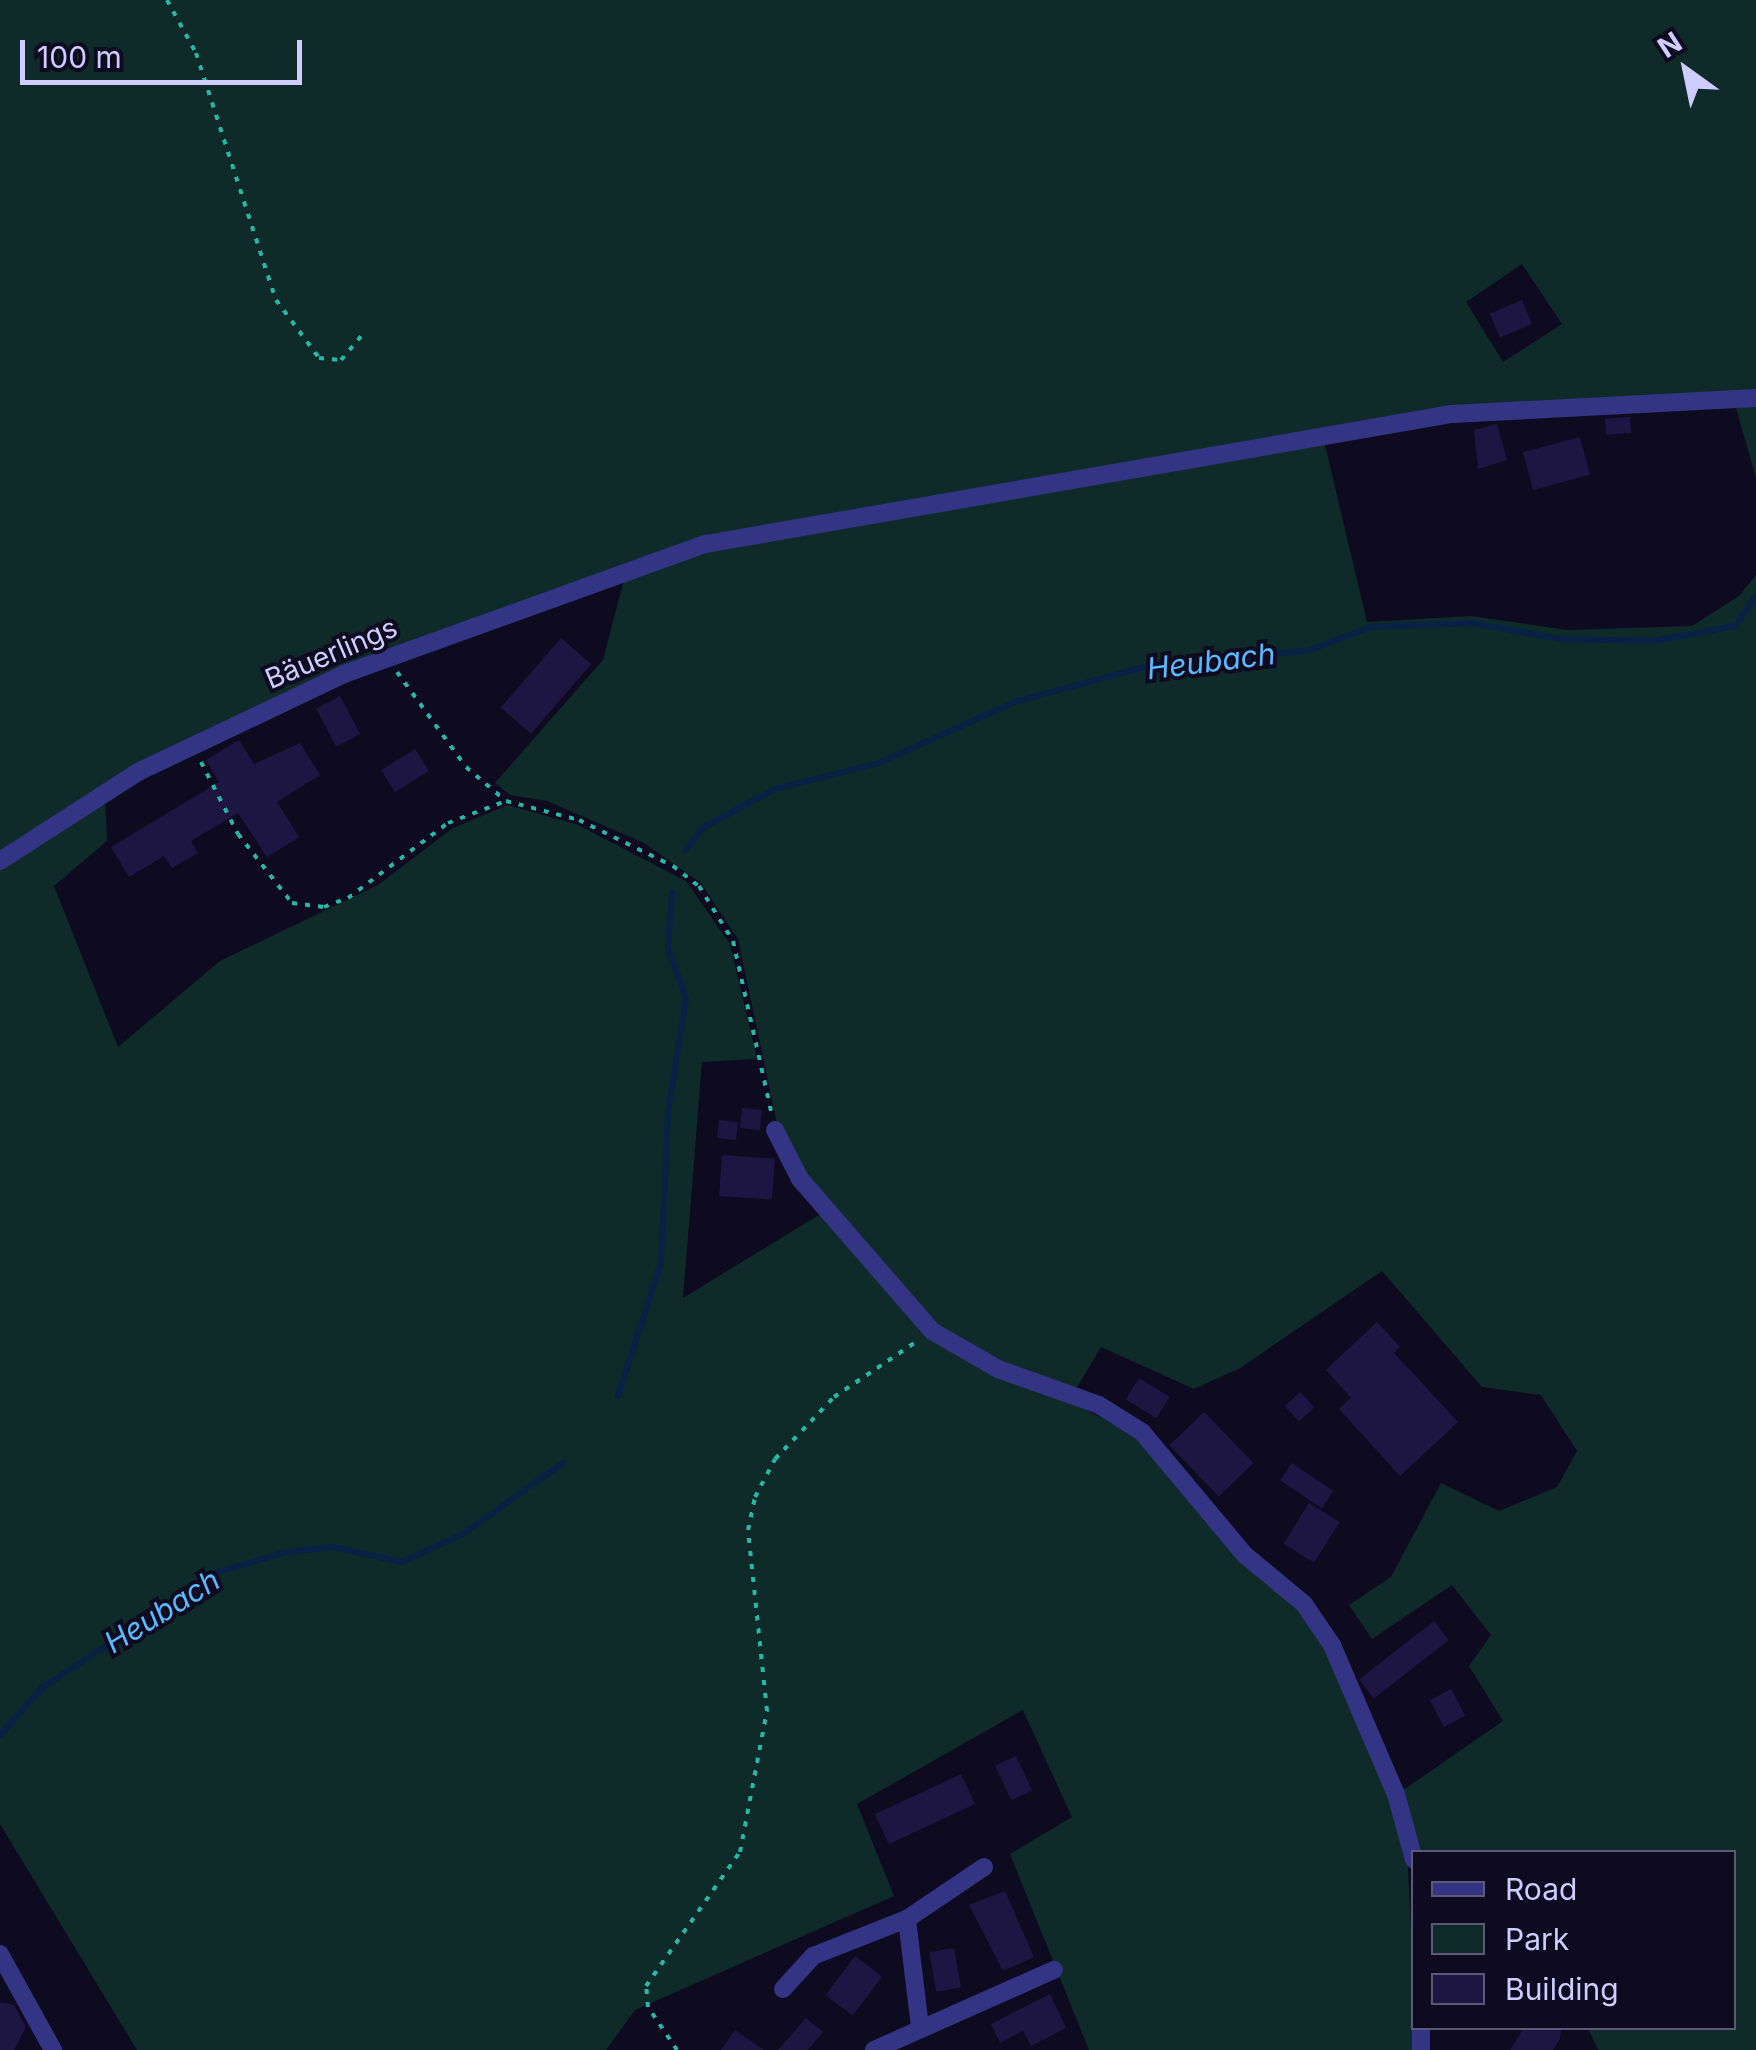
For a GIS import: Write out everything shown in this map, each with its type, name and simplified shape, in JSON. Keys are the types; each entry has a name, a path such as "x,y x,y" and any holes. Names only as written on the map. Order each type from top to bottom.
{"street":[{"name":"Bäuerlings","path":"0,861 89,799 192,745 387,656 706,544 1452,414 1756,398"},
{"path":"774,1130 800,1179 932,1330 998,1369 1098,1404 1142,1432 1246,1555 1304,1604 1332,1646 1396,1794 1411,1850"},
{"path":"783,1989 813,1956 906,1919 984,1867"},
{"path":"906,1919 920,2027"},
{"path":"0,1954 53,2050"},
{"path":"874,2050 1054,1970"}],"path":[{"path":"167,0 196,53 276,300 319,358 341,360 362,336"},
{"path":"387,656 457,756 506,801"},
{"path":"192,745 269,879 292,903 307,906 348,898 448,822 506,801 546,808 626,841 699,886 734,941 774,1130"},
{"path":"677,2050 648,2007 646,1986 740,1852 767,1711 748,1530 755,1498 774,1460 834,1397 932,1330"}],"green space":[{"path":"0,0 1756,0 1756,394 1526,402 704,537 391,648 135,766 0,854","holes":["1522,264 1562,324 1503,362 1466,302"]},
{"path":"1734,401 1756,401 1756,478"},
{"path":"1324,441 1367,622 1471,616 1567,630 1692,626 1739,596 1756,575 1756,2050 1598,2050 1589,2030 1736,2030 1736,1850 1414,1850 1399,1793 1503,1721 1469,1666 1491,1635 1452,1585 1372,1639 1349,1605 1391,1577 1441,1483 1499,1511 1557,1487 1577,1451 1541,1395 1482,1387 1382,1271 1240,1368 1194,1389 1101,1347 1076,1389 1000,1364 936,1327 803,1177 778,1128 738,939 701,883 644,843 547,801 510,795 495,783 603,660 625,576 706,552"},
{"path":"105,798 107,841 54,886 118,1047 220,961 378,885 453,828 508,805 578,825 686,881 730,944 757,1059 702,1062 683,1298 822,1213 922,1330 1139,1436 1316,1627 1393,1796 1407,1848 1411,2030 1416,2030 1417,2050 1089,2050 1010,1854 1072,1817 1023,1710 857,1804 894,1896 635,2010 606,2050 137,2050 0,1824 0,869"}],"building":[{"path":"1522,300 1532,324 1500,338 1490,314"},
{"path":"1630,417 1631,433 1606,435 1605,419"},
{"path":"1497,424 1507,460 1478,469 1474,430"},
{"path":"1580,437 1590,475 1533,490 1523,452"},
{"path":"561,638 591,664 531,734 501,707"},
{"path":"340,696 360,734 336,747 316,709"},
{"path":"239,740 254,764 300,743 320,775 277,802 299,837 267,857 238,813 191,841 198,853 172,868 164,856 129,877 111,847 219,782 206,760"},
{"path":"415,749 429,771 395,792 381,770"},
{"path":"742,1108 762,1110 760,1130 740,1128"},
{"path":"719,1120 738,1122 736,1140 717,1138"},
{"path":"722,1155 775,1159 772,1200 719,1196"},
{"path":"1377,1322 1400,1347 1394,1353 1458,1422 1400,1476 1339,1409 1351,1398 1326,1370"},
{"path":"1139,1378 1170,1397 1156,1418 1126,1399"},
{"path":"1300,1392 1314,1407 1299,1422 1285,1406"},
{"path":"1204,1412 1253,1463 1219,1496 1169,1445"},
{"path":"1292,1463 1333,1491 1322,1508 1280,1480"},
{"path":"1309,1503 1340,1522 1314,1563 1284,1544"},
{"path":"1434,1621 1449,1640 1374,1698 1359,1679"},
{"path":"1451,1689 1465,1715 1444,1727 1430,1700"},
{"path":"1016,1756 1032,1790 1011,1800 995,1766"},
{"path":"961,1774 975,1804 889,1844 875,1814"},
{"path":"1005,1891 1034,1957 1003,1971 969,1905"},
{"path":"954,1948 961,1987 936,1992 929,1952"},
{"path":"855,1956 882,1976 853,2016 826,1995"},
{"path":"1050,1994 1066,2028 1031,2046 1023,2031 1000,2043 991,2024"},
{"path":"0,2002 14,2005 26,2027 14,2050 0,2050"},
{"path":"806,2018 823,2032 808,2050 778,2050"},
{"path":"735,2030 764,2050 721,2050"},
{"path":"1523,2030 1561,2030 1553,2050 1510,2050"}],"waterway":[{"name":"Heubach","path":"685,851 704,827 775,789 879,763 1015,702 1140,668 1310,650 1371,627 1472,623 1561,639 1653,641 1735,626 1756,596"},
{"name":"Heubach","path":"618,1396 661,1263 668,1112 686,998 668,948 672,892"},
{"name":"Heubach","path":"0,1735 42,1688 218,1572 286,1552 333,1547 402,1562 463,1534 563,1463"}]}
